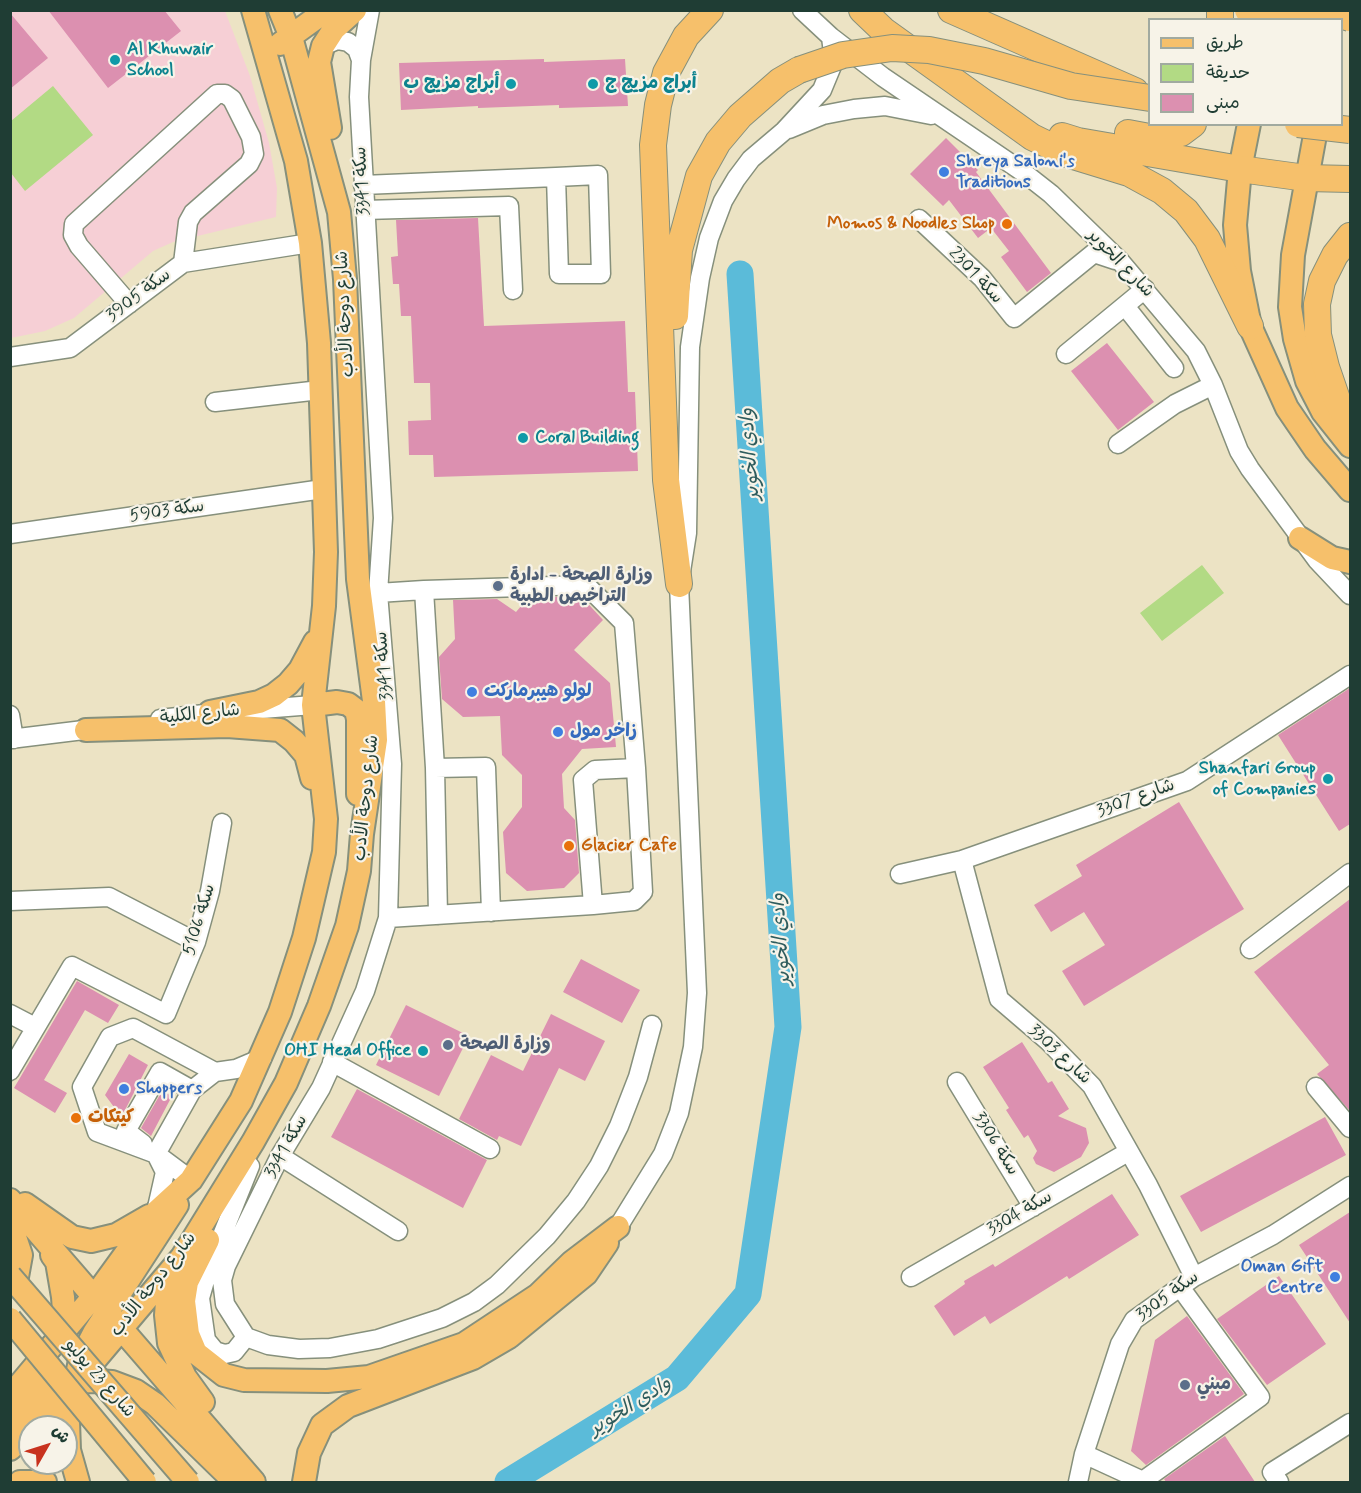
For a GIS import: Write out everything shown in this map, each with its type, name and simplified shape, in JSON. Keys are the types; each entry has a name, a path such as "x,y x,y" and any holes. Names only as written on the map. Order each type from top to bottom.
{"highway":[{"path":"679,584 666,480 653,145 658,105 666,73 686,36 710,10"},
{"path":"862,10 882,30 1032,136 1067,154 1130,174 1162,191 1186,211 1216,255 1231,292 1250,326"},
{"path":"951,10 1025,45 1148,98"},
{"path":"1248,10 1302,18"},
{"path":"1324,10 1350,20"},
{"path":"679,584 675,296 679,250 699,176 718,142 740,116 780,81 800,70 843,55 892,48 929,50 984,61 1071,86 1148,98"},
{"path":"1000,113 1078,141 1240,169 1306,178 1350,179"},
{"path":"1078,141 1124,132 1160,139 1181,133 1190,126"},
{"path":"1315,126 1350,130"},
{"path":"1350,236 1335,255 1322,281 1317,304 1318,335 1326,367 1338,402 1350,425"}],"main road":[{"name":"شارع دوحة الأدب","path":"108,1312 156,1212 191,1180 241,1101 262,1058 304,938 324,852 326,819 314,705 326,552 320,390 309,243 296,161 253,10"},
{"path":"264,43 288,19 327,10"},
{"path":"339,212 338,163 319,62 323,46 334,29 355,10"},
{"name":"شارع دوحة الأدب","path":"10,1449 19,1412 55,1347 108,1312 150,1296 182,1257 253,1142 285,1083 322,996 347,926 359,871 376,740 374,701 358,579 345,279 339,212 288,19"},
{"path":"1249,126 1240,169 1235,225 1239,271 1250,326 1287,408 1350,500"},
{"path":"1317,126 1290,283 1293,328 1307,381 1323,412 1350,446"},
{"path":"1315,449 1350,489"},
{"path":"1300,538 1332,558 1350,562"},
{"path":"210,712 259,702 281,690 300,670 321,630"},
{"path":"314,705 337,702 348,704 356,710 362,834"},
{"path":"326,819 331,791 326,729 333,717 346,718 350,724 357,758"},
{"path":"86,730 227,726 280,730 306,755 326,819"},
{"path":"253,1142 250,1166 194,1265 187,1282 184,1301 188,1334 196,1353 224,1375 244,1380 327,1381 369,1377 464,1344 538,1295 572,1262 618,1227"},
{"path":"69,1415 76,1382 95,1350 108,1312 183,1197 191,1180"},
{"path":"10,1193 72,1237 91,1241 116,1235 156,1212"},
{"path":"10,1200 256,1482"},
{"path":"10,1222 21,1255 17,1277 10,1285"},
{"path":"304,1482 309,1453 322,1425 348,1406 473,1358 509,1337 586,1274 618,1227"},
{"path":"19,1412 43,1390 55,1347 65,1326 57,1262 40,1236"},
{"path":"182,1257 168,1289 166,1316 169,1343 185,1377 256,1482"},
{"name":"شارع 23 يوليو","path":"10,1276 188,1482"},
{"path":"126,1284 119,1300 123,1310 132,1311 150,1296"},
{"name":"شارع 23 يوليو","path":"10,1319 145,1482"},
{"path":"10,1338 55,1347 95,1350"},
{"name":"شارع دوحة الأدب","path":"19,1412 76,1382"},
{"path":"19,1412 46,1383 112,1382 136,1391 155,1404 235,1482"},
{"path":"78,1431 86,1408 98,1398 110,1395 133,1403 191,1438"},
{"path":"20,1482 45,1482"}],"street":[{"name":"سكة 3341","path":"250,1166 208,1270 200,1298 206,1340 215,1351 225,1354 234,1352 246,1337 225,1304 222,1280 239,1238 280,1156 321,1088 365,991 388,918 392,752 378,593 383,518 363,185 361,60 370,10"},
{"name":"شارع الخوير","path":"802,10 831,37 1051,194 1120,261 1196,351 1213,385 1239,451 1300,538 1331,577 1350,595"},
{"path":"618,1227 663,1154 679,1113 693,1047 697,993 679,584 687,533 690,347 700,278 710,238 723,201 751,159 784,131 822,90 834,61 831,37"},
{"path":"323,46 337,40 348,42 357,49 361,60"},
{"path":"129,304 79,246 73,235 74,224 217,94 225,94 232,99 246,128 254,154 249,164 193,213 188,222 183,263"},
{"path":"784,131 823,115 885,106 919,111 945,119"},
{"path":"363,185 598,175 601,274 559,274 556,177"},
{"path":"364,210 509,206 513,290"},
{"name":"سكة 2301","path":"919,219 982,278 1014,318 1094,254 1120,261"},
{"name":"سكة 3905","path":"10,357 70,348 183,263 309,243"},
{"path":"1066,354 1145,289"},
{"path":"1125,306 1174,368"},
{"path":"1118,444 1175,404 1213,385"},
{"path":"215,402 320,390"},
{"name":"سكة 5903","path":"10,534 323,489"},
{"path":"354,515 383,518"},
{"path":"378,593 586,585 624,622 643,892 634,901 388,918"},
{"path":"424,590 435,768 438,915"},
{"name":"3307 شارع","path":"900,874 962,860 1187,781 1350,675"},
{"name":"شارع الكلية","path":"12,739 210,712 314,705"},
{"path":"10,715 12,739"},
{"path":"435,768 486,767 491,912"},
{"path":"593,905 583,780 595,770 636,768"},
{"name":"سكة 5106","path":"144,1005 166,1014 196,942 210,891 222,823"},
{"name":"3303 شارع","path":"962,860 999,999 1048,1041 1092,1086 1148,1185 1187,1282 1260,1397 1144,1481"},
{"path":"1250,949 1350,873"},
{"path":"10,896 11,901 109,897 196,942"},
{"path":"10,1071 72,966 144,1005 132,1028 110,1036 82,1087 97,1132 156,1154 165,1172 156,1212"},
{"path":"10,1014 35,1027"},
{"path":"246,1337 268,1345 299,1349 330,1348 378,1339 442,1318 474,1302 497,1285 547,1236 576,1201 598,1166 619,1126 638,1077 652,1025"},
{"path":"132,1028 215,1072"},
{"path":"156,1154 192,1090 215,1072 236,1069 262,1058"},
{"path":"332,1062 490,1149"},
{"path":"191,1180 126,1131 160,1072 192,1090"},
{"name":"سكة 3306","path":"957,1082 1033,1207"},
{"path":"1316,1087 1350,1128"},
{"name":"سكة 3304","path":"911,1277 1128,1152"},
{"path":"280,1156 398,1231"},
{"name":"3305 سكة","path":"1078,1482 1083,1454 1119,1344 1134,1320 1187,1282 1273,1234 1350,1186"},
{"path":"1279,1482 1272,1472 1350,1423"},
{"path":"1083,1454 1144,1481"}],"shaded area":[{"path":"11,11 225,11 250,76 269,143 277,188 276,217 173,242 153,251 74,318 45,331 11,338"}],"green space":[{"path":"53,86 93,135 25,191 11,173 11,121"},
{"path":"1202,565 1224,593 1162,641 1140,613"}],"building":[{"name":"Al Khuwair School","path":"48,10 164,10 181,31 108,88"},
{"path":"10,13 48,58 10,89"},
{"path":"544,59 544,62 625,59 628,106 559,108 559,105 478,108 478,106 401,110 399,63"},
{"path":"946,138 978,170 976,172 1051,273 1027,292 1001,257 1009,251 991,228 978,238 949,200 943,206 910,174"},
{"path":"478,218 484,326 625,321 628,392 635,392 638,471 434,477 433,455 409,455 408,421 431,420 430,383 414,383 411,316 401,316 399,284 393,284 391,257 398,256 396,220"},
{"path":"1107,343 1154,402 1118,430 1071,371"},
{"name":"زاخر مول","path":"581,596 603,620 574,650 610,683 616,747 582,749 562,774 564,808 575,820 579,873 564,888 527,891 506,873 503,832 522,807 522,775 502,755 500,716 463,717 442,699 439,657 455,639 453,600 497,599 516,612 528,598"},
{"name":"Shanfari Group of Companies","path":"1350,688 1350,824 1339,831 1278,735"},
{"path":"1179,802 1244,909 1084,1006 1062,971 1105,945 1084,912 1051,932 1034,905 1082,876 1076,865"},
{"path":"1350,899 1350,1111 1317,1074 1329,1065 1254,972"},
{"path":"581,959 640,990 622,1023 563,992"},
{"path":"77,981 119,1005 108,1023 85,1010 44,1080 67,1093 55,1113 14,1088"},
{"name":"OHI Head Office","path":"406,1005 469,1036 439,1096 376,1065"},
{"path":"551,1014 605,1041 585,1081 559,1068 521,1146 499,1136 497,1140 459,1119 491,1055 523,1071"},
{"path":"1022,1042 1048,1083 1052,1081 1069,1109 1058,1116 1086,1128 1089,1143 1081,1157 1054,1172 1036,1164 1033,1158 1037,1151 1028,1135 1024,1138 1006,1110 1009,1108 983,1067"},
{"name":"Shoppers","path":"129,1054 148,1065 124,1112 114,1107 105,1095"},
{"path":"357,1089 487,1160 463,1208 331,1137"},
{"path":"162,1091 172,1096 151,1136 141,1128"},
{"path":"1325,1117 1346,1155 1201,1232 1180,1196"},
{"path":"1112,1194 1139,1235 1069,1279 1067,1276 990,1324 985,1316 954,1336 934,1306 965,1284 964,1281 993,1264 995,1267"},
{"name":"Oman Gift Centre","path":"1350,1212 1350,1323 1299,1245"},
{"path":"1279,1276 1326,1344 1267,1385 1217,1319"},
{"path":"1187,1316 1244,1394 1146,1465 1131,1451 1155,1340"},
{"path":"1225,1436 1255,1482 1166,1482 1164,1479"}],"waterway":[{"name":"وادي الخوير","path":"508,1482 677,1378 748,1294 788,1027 740,274"}],"place":[{"name":"Al Khuwair School","path":"115,60"},
{"name":"أبراج مزيج ب","path":"511,84"},
{"name":"أبراج مزيج ج","path":"593,84"},
{"name":"Shreya Saloni's Traditions","path":"944,172"},
{"name":"Momos & Noodles Shop","path":"1007,224"},
{"name":"Coral Building","path":"523,438"},
{"name":"وزارة الصحة - ادارة التراخيص الطبية","path":"498,586"},
{"name":"لولو هيبرماركت","path":"472,692"},
{"name":"زاخر مول","path":"558,732"},
{"name":"Shanfari Group of Companies","path":"1328,779"},
{"name":"Glacier Cafe","path":"569,846"},
{"name":"وزارة الصحة","path":"448,1045"},
{"name":"OHI Head Office","path":"423,1051"},
{"name":"Shoppers","path":"124,1089"},
{"name":"كيتكات","path":"76,1118"},
{"name":"Oman Gift Centre","path":"1335,1277"},
{"name":"مبني","path":"1185,1385"}]}
